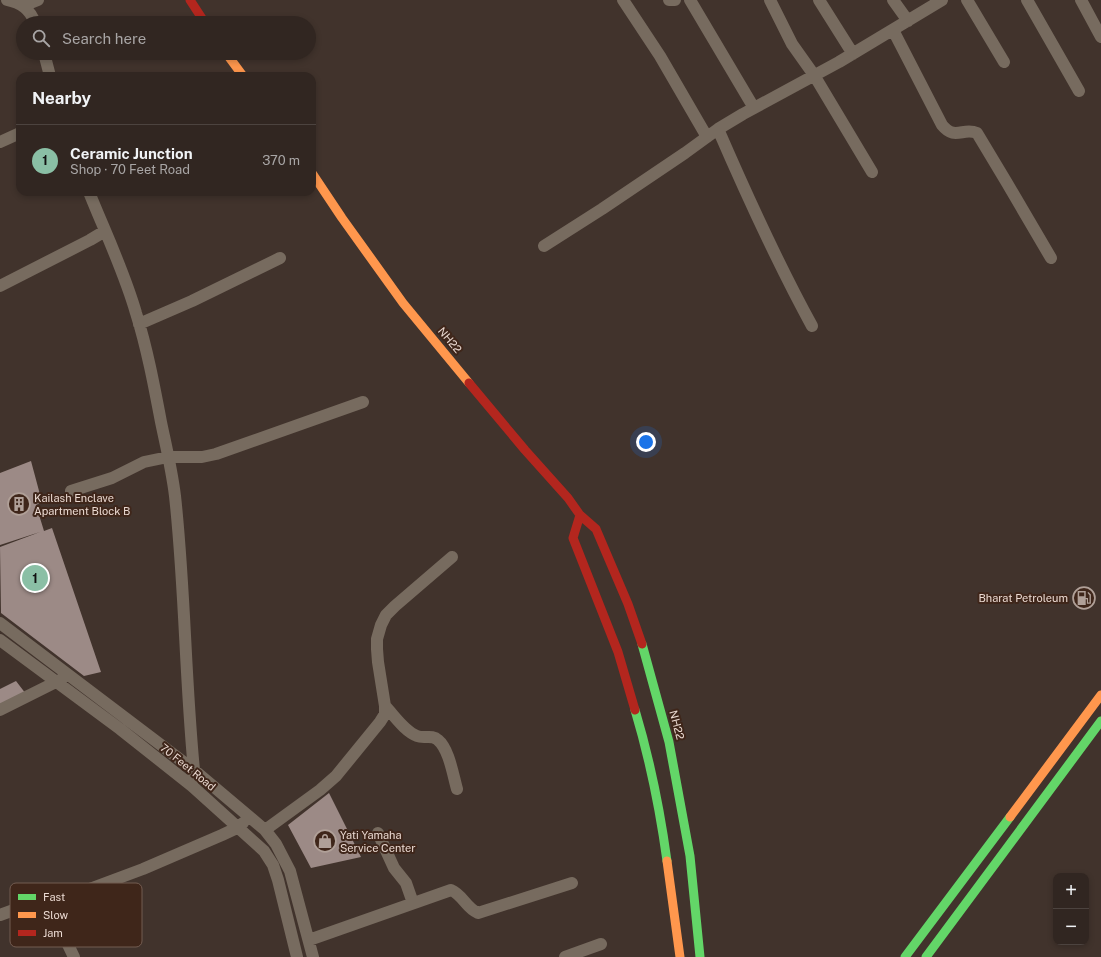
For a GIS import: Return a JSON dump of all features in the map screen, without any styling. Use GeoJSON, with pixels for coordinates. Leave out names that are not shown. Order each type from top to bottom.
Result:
{"type":"FeatureCollection","features":[{"type":"Feature","properties":{"kind":"highway"},"geometry":{"type":"LineString","coordinates":[[190,0],[200,16]]}},
{"type":"Feature","properties":{"kind":"highway"},"geometry":{"type":"LineString","coordinates":[[231,60],[240,72]]}},
{"type":"Feature","properties":{"kind":"highway","name":"NH22"},"geometry":{"type":"LineString","coordinates":[[316,179],[403,303],[525,450],[568,498],[580,515],[596,529],[628,604],[645,654],[667,735],[690,856],[700,957]]}},
{"type":"Feature","properties":{"kind":"highway"},"geometry":{"type":"LineString","coordinates":[[580,515],[573,538],[618,652],[642,733],[660,811],[680,957]]}},
{"type":"Feature","properties":{"kind":"highway"},"geometry":{"type":"LineString","coordinates":[[905,957],[1101,695]]}},
{"type":"Feature","properties":{"kind":"highway"},"geometry":{"type":"LineString","coordinates":[[926,957],[1101,721]]}},
{"type":"Feature","properties":{"kind":"street"},"geometry":{"type":"LineString","coordinates":[[7,0],[23,6],[31,16]]}},
{"type":"Feature","properties":{"kind":"street"},"geometry":{"type":"LineString","coordinates":[[23,6],[38,0]]}},
{"type":"Feature","properties":{"kind":"street"},"geometry":{"type":"LineString","coordinates":[[623,0],[664,63],[707,137]]}},
{"type":"Feature","properties":{"kind":"street"},"geometry":{"type":"LineString","coordinates":[[669,0],[675,0]]}},
{"type":"Feature","properties":{"kind":"street"},"geometry":{"type":"LineString","coordinates":[[690,0],[754,108]]}},
{"type":"Feature","properties":{"kind":"street"},"geometry":{"type":"LineString","coordinates":[[770,0],[792,44],[814,75],[872,172]]}},
{"type":"Feature","properties":{"kind":"street"},"geometry":{"type":"LineString","coordinates":[[819,0],[853,54]]}},
{"type":"Feature","properties":{"kind":"street"},"geometry":{"type":"LineString","coordinates":[[893,0],[908,21]]}},
{"type":"Feature","properties":{"kind":"street"},"geometry":{"type":"LineString","coordinates":[[544,246],[602,209],[718,129],[853,54],[942,0]]}},
{"type":"Feature","properties":{"kind":"street"},"geometry":{"type":"LineString","coordinates":[[967,0],[1004,62]]}},
{"type":"Feature","properties":{"kind":"street"},"geometry":{"type":"LineString","coordinates":[[1027,0],[1078,91]]}},
{"type":"Feature","properties":{"kind":"street"},"geometry":{"type":"LineString","coordinates":[[1080,0],[1101,38]]}},
{"type":"Feature","properties":{"kind":"street"},"geometry":{"type":"LineString","coordinates":[[893,30],[942,126],[952,134],[972,131],[977,133],[1004,176],[1051,258]]}},
{"type":"Feature","properties":{"kind":"street"},"geometry":{"type":"LineString","coordinates":[[46,60],[49,72]]}},
{"type":"Feature","properties":{"kind":"street"},"geometry":{"type":"LineString","coordinates":[[718,129],[747,197],[776,258],[812,326]]}},
{"type":"Feature","properties":{"kind":"street"},"geometry":{"type":"LineString","coordinates":[[0,142],[16,135]]}},
{"type":"Feature","properties":{"kind":"street"},"geometry":{"type":"LineString","coordinates":[[91,196],[121,269],[139,324],[148,356],[175,495],[184,592],[185,639],[194,770],[192,786]]}},
{"type":"Feature","properties":{"kind":"street"},"geometry":{"type":"LineString","coordinates":[[0,286],[85,243],[105,231]]}},
{"type":"Feature","properties":{"kind":"street"},"geometry":{"type":"LineString","coordinates":[[139,324],[198,298],[280,258]]}},
{"type":"Feature","properties":{"kind":"street"},"geometry":{"type":"LineString","coordinates":[[71,491],[112,478],[144,462],[168,457],[196,457],[216,454],[363,402]]}},
{"type":"Feature","properties":{"kind":"street"},"geometry":{"type":"LineString","coordinates":[[265,830],[320,790],[336,776],[380,722],[384,714],[385,706],[377,649],[377,639],[381,625],[386,616],[395,606],[452,557]]}},
{"type":"Feature","properties":{"kind":"street","name":"70 Feet Road"},"geometry":{"type":"LineString","coordinates":[[0,623],[194,770],[265,830],[276,844],[290,871],[313,957]]}},
{"type":"Feature","properties":{"kind":"street","name":"70 Feet Road"},"geometry":{"type":"LineString","coordinates":[[0,640],[120,729],[192,786],[264,850],[273,865],[278,880],[297,957]]}},
{"type":"Feature","properties":{"kind":"street"},"geometry":{"type":"LineString","coordinates":[[0,710],[68,675]]}},
{"type":"Feature","properties":{"kind":"street"},"geometry":{"type":"LineString","coordinates":[[385,706],[411,733],[418,737],[430,736],[437,738],[447,752],[457,789]]}},
{"type":"Feature","properties":{"kind":"street"},"geometry":{"type":"LineString","coordinates":[[105,883],[143,869],[238,827],[249,817]]}},
{"type":"Feature","properties":{"kind":"street"},"geometry":{"type":"LineString","coordinates":[[378,833],[394,868],[406,883],[413,904]]}},
{"type":"Feature","properties":{"kind":"street"},"geometry":{"type":"LineString","coordinates":[[308,940],[451,890],[457,893],[472,910],[478,912],[572,883]]}},
{"type":"Feature","properties":{"kind":"street"},"geometry":{"type":"LineString","coordinates":[[0,915],[10,911]]}},
{"type":"Feature","properties":{"kind":"street"},"geometry":{"type":"LineString","coordinates":[[565,957],[601,944]]}},
{"type":"Feature","properties":{"kind":"street"},"geometry":{"type":"LineString","coordinates":[[69,947],[74,957]]}},
{"type":"Feature","properties":{"kind":"building"},"geometry":{"type":"Polygon","coordinates":[[[31,461],[42,502],[36,505],[44,531],[52,528],[101,672],[84,676],[1,613],[0,547],[40,532],[0,545],[0,473],[31,461]]]}},
{"type":"Feature","properties":{"kind":"building"},"geometry":{"type":"Polygon","coordinates":[[[16,681],[26,694],[0,706],[0,689],[16,681]]]}},
{"type":"Feature","properties":{"kind":"building","name":"Yati Yamaha Service Center"},"geometry":{"type":"Polygon","coordinates":[[[329,793],[361,857],[311,868],[288,825],[329,793]]]}},
{"type":"Feature","properties":{"kind":"traffic: fast"},"geometry":{"type":"LineString","coordinates":[[642,644],[669,742],[690,856],[700,957]]}},
{"type":"Feature","properties":{"kind":"traffic: fast"},"geometry":{"type":"LineString","coordinates":[[635,710],[654,785],[667,861]]}},
{"type":"Feature","properties":{"kind":"traffic: fast"},"geometry":{"type":"LineString","coordinates":[[926,957],[1101,721]]}},
{"type":"Feature","properties":{"kind":"traffic: fast"},"geometry":{"type":"LineString","coordinates":[[905,957],[1010,817]]}},
{"type":"Feature","properties":{"kind":"traffic: slow"},"geometry":{"type":"LineString","coordinates":[[231,60],[240,72]]}},
{"type":"Feature","properties":{"kind":"traffic: slow"},"geometry":{"type":"LineString","coordinates":[[316,179],[403,303],[469,383]]}},
{"type":"Feature","properties":{"kind":"traffic: slow"},"geometry":{"type":"LineString","coordinates":[[1010,817],[1101,695]]}},
{"type":"Feature","properties":{"kind":"traffic: slow"},"geometry":{"type":"LineString","coordinates":[[667,861],[680,957]]}},
{"type":"Feature","properties":{"kind":"traffic: jam"},"geometry":{"type":"LineString","coordinates":[[190,0],[200,16]]}},
{"type":"Feature","properties":{"kind":"traffic: jam"},"geometry":{"type":"LineString","coordinates":[[469,383],[525,450],[568,498],[580,515],[596,529],[628,604],[642,644]]}},
{"type":"Feature","properties":{"kind":"traffic: jam"},"geometry":{"type":"LineString","coordinates":[[580,515],[573,538],[618,652],[635,710]]}},
{"type":"Feature","properties":{"kind":"place","name":"Kailash Enclave Apartment Block B"},"geometry":{"type":"Point","coordinates":[19,504]}},
{"type":"Feature","properties":{"kind":"place","name":"Ceramic Junction"},"geometry":{"type":"Point","coordinates":[35,578]}},
{"type":"Feature","properties":{"kind":"place","name":"Bharat Petroleum"},"geometry":{"type":"Point","coordinates":[1084,598]}},
{"type":"Feature","properties":{"kind":"place","name":"Yati Yamaha Service Center"},"geometry":{"type":"Point","coordinates":[325,841]}}]}
